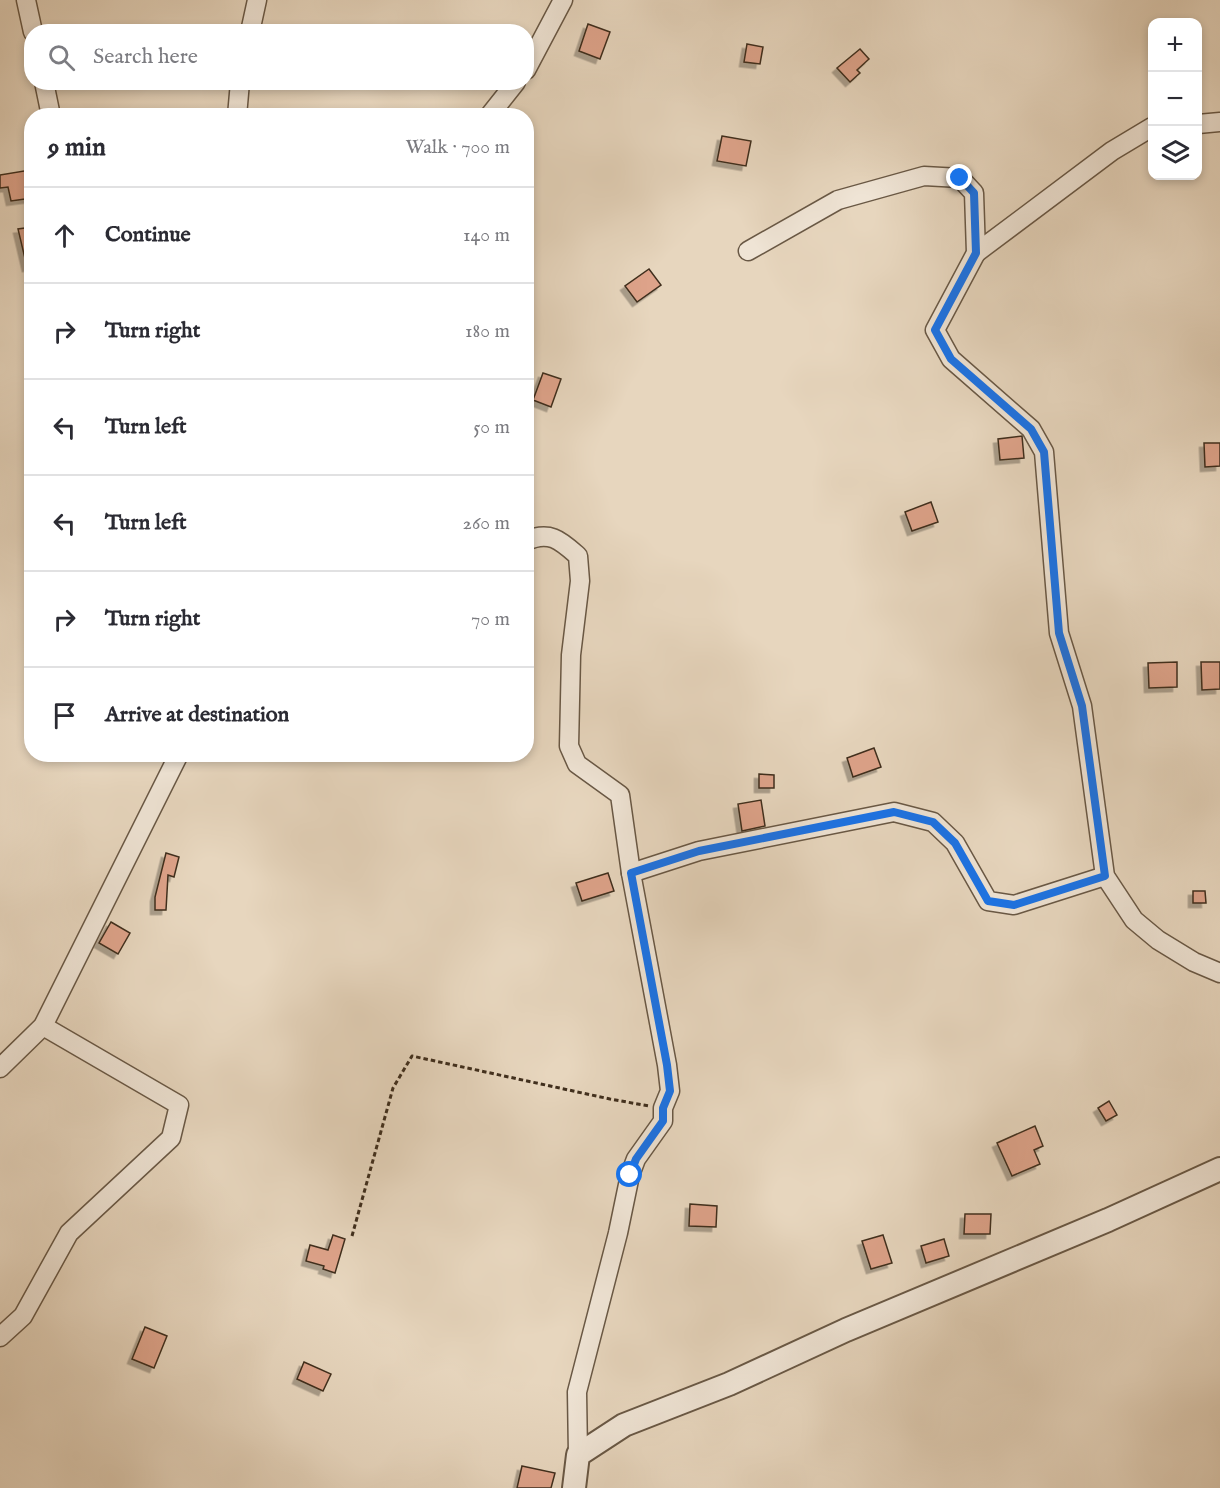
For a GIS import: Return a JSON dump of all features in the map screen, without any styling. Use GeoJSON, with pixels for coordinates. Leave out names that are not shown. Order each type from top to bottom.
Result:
{"type":"FeatureCollection","features":[{"type":"Feature","properties":{"kind":"street"},"geometry":{"type":"LineString","coordinates":[[26,0],[31,24]]}},
{"type":"Feature","properties":{"kind":"street"},"geometry":{"type":"LineString","coordinates":[[252,24],[257,0]]}},
{"type":"Feature","properties":{"kind":"street"},"geometry":{"type":"LineString","coordinates":[[534,55],[563,0]]}},
{"type":"Feature","properties":{"kind":"street"},"geometry":{"type":"LineString","coordinates":[[46,90],[49,108]]}},
{"type":"Feature","properties":{"kind":"street"},"geometry":{"type":"LineString","coordinates":[[238,108],[239,90]]}},
{"type":"Feature","properties":{"kind":"street"},"geometry":{"type":"LineString","coordinates":[[495,108],[510,90]]}},
{"type":"Feature","properties":{"kind":"street"},"geometry":{"type":"LineString","coordinates":[[1202,124],[1220,122]]}},
{"type":"Feature","properties":{"kind":"street"},"geometry":{"type":"LineString","coordinates":[[1148,129],[1112,151],[976,253],[935,330],[951,359],[1031,429],[1044,452],[1059,633],[1082,706],[1105,876],[1134,920],[1158,940],[1194,962],[1220,973]]}},
{"type":"Feature","properties":{"kind":"street"},"geometry":{"type":"LineString","coordinates":[[748,251],[838,200],[924,176],[960,178],[974,193],[976,253]]}},
{"type":"Feature","properties":{"kind":"street"},"geometry":{"type":"LineString","coordinates":[[534,538],[548,536],[563,542],[578,556],[580,581],[572,655],[569,746],[577,764],[620,795],[631,873],[670,1091],[663,1108],[663,1121],[636,1159],[630,1175],[618,1233],[577,1392],[578,1455],[574,1488]]}},
{"type":"Feature","properties":{"kind":"street"},"geometry":{"type":"LineString","coordinates":[[0,1068],[43,1026],[175,762]]}},
{"type":"Feature","properties":{"kind":"street"},"geometry":{"type":"LineString","coordinates":[[631,873],[699,851],[894,812],[933,822],[955,843],[988,901],[1014,905],[1105,876]]}},
{"type":"Feature","properties":{"kind":"street"},"geometry":{"type":"LineString","coordinates":[[0,1337],[23,1316],[69,1233],[171,1138],[179,1105],[43,1026]]}},
{"type":"Feature","properties":{"kind":"street"},"geometry":{"type":"LineString","coordinates":[[578,1455],[624,1425],[729,1384],[846,1330],[1108,1220],[1220,1169]]}},
{"type":"Feature","properties":{"kind":"path"},"geometry":{"type":"LineString","coordinates":[[352,1236],[393,1088],[412,1056],[610,1099],[663,1108]]}},
{"type":"Feature","properties":{"kind":"building"},"geometry":{"type":"Polygon","coordinates":[[[588,24],[610,32],[600,59],[579,51],[588,24]]]}},
{"type":"Feature","properties":{"kind":"building"},"geometry":{"type":"Polygon","coordinates":[[[747,44],[763,47],[760,64],[744,62],[747,44]]]}},
{"type":"Feature","properties":{"kind":"building"},"geometry":{"type":"Polygon","coordinates":[[[860,49],[869,59],[857,70],[860,73],[850,82],[837,68],[860,49]]]}},
{"type":"Feature","properties":{"kind":"building"},"geometry":{"type":"Polygon","coordinates":[[[722,136],[751,141],[746,166],[717,161],[722,136]]]}},
{"type":"Feature","properties":{"kind":"building"},"geometry":{"type":"Polygon","coordinates":[[[24,171],[24,199],[11,201],[8,187],[0,188],[0,175],[24,171]]]}},
{"type":"Feature","properties":{"kind":"building"},"geometry":{"type":"Polygon","coordinates":[[[24,228],[24,254],[18,229],[24,228]]]}},
{"type":"Feature","properties":{"kind":"building"},"geometry":{"type":"Polygon","coordinates":[[[649,269],[661,285],[637,302],[625,286],[649,269]]]}},
{"type":"Feature","properties":{"kind":"building"},"geometry":{"type":"Polygon","coordinates":[[[543,373],[561,379],[551,407],[534,400],[543,373]]]}},
{"type":"Feature","properties":{"kind":"building"},"geometry":{"type":"Polygon","coordinates":[[[1022,436],[1024,458],[1000,460],[998,439],[1022,436]]]}},
{"type":"Feature","properties":{"kind":"building"},"geometry":{"type":"Polygon","coordinates":[[[1204,443],[1220,443],[1220,466],[1205,467],[1204,443]]]}},
{"type":"Feature","properties":{"kind":"building"},"geometry":{"type":"Polygon","coordinates":[[[931,502],[938,522],[912,531],[905,512],[931,502]]]}},
{"type":"Feature","properties":{"kind":"building"},"geometry":{"type":"Polygon","coordinates":[[[1177,662],[1177,687],[1149,688],[1148,663],[1177,662]]]}},
{"type":"Feature","properties":{"kind":"building"},"geometry":{"type":"Polygon","coordinates":[[[1201,662],[1220,662],[1220,689],[1202,690],[1201,662]]]}},
{"type":"Feature","properties":{"kind":"building"},"geometry":{"type":"Polygon","coordinates":[[[874,748],[881,767],[853,777],[847,758],[874,748]]]}},
{"type":"Feature","properties":{"kind":"building"},"geometry":{"type":"Polygon","coordinates":[[[759,774],[774,775],[774,788],[759,788],[759,774]]]}},
{"type":"Feature","properties":{"kind":"building"},"geometry":{"type":"Polygon","coordinates":[[[761,800],[765,826],[742,831],[738,804],[761,800]]]}},
{"type":"Feature","properties":{"kind":"building"},"geometry":{"type":"Polygon","coordinates":[[[166,853],[179,857],[174,877],[168,875],[166,910],[155,910],[155,897],[166,853]]]}},
{"type":"Feature","properties":{"kind":"building"},"geometry":{"type":"Polygon","coordinates":[[[608,873],[614,891],[582,901],[576,883],[608,873]]]}},
{"type":"Feature","properties":{"kind":"building"},"geometry":{"type":"Polygon","coordinates":[[[1193,891],[1205,891],[1206,903],[1193,903],[1193,891]]]}},
{"type":"Feature","properties":{"kind":"building"},"geometry":{"type":"Polygon","coordinates":[[[111,922],[130,933],[118,954],[99,943],[111,922]]]}},
{"type":"Feature","properties":{"kind":"building"},"geometry":{"type":"Polygon","coordinates":[[[1109,1101],[1117,1115],[1106,1121],[1098,1108],[1109,1101]]]}},
{"type":"Feature","properties":{"kind":"building"},"geometry":{"type":"Polygon","coordinates":[[[1035,1126],[1043,1146],[1034,1150],[1040,1164],[1012,1176],[997,1143],[1035,1126]]]}},
{"type":"Feature","properties":{"kind":"building"},"geometry":{"type":"Polygon","coordinates":[[[690,1204],[717,1206],[716,1227],[689,1226],[690,1204]]]}},
{"type":"Feature","properties":{"kind":"building"},"geometry":{"type":"Polygon","coordinates":[[[965,1214],[991,1214],[990,1234],[964,1234],[965,1214]]]}},
{"type":"Feature","properties":{"kind":"building"},"geometry":{"type":"Polygon","coordinates":[[[333,1235],[345,1239],[335,1273],[323,1269],[324,1266],[306,1261],[310,1245],[328,1250],[333,1235]]]}},
{"type":"Feature","properties":{"kind":"building"},"geometry":{"type":"Polygon","coordinates":[[[883,1235],[892,1263],[871,1269],[862,1241],[883,1235]]]}},
{"type":"Feature","properties":{"kind":"building"},"geometry":{"type":"Polygon","coordinates":[[[944,1239],[949,1256],[926,1263],[921,1246],[944,1239]]]}},
{"type":"Feature","properties":{"kind":"building"},"geometry":{"type":"Polygon","coordinates":[[[145,1327],[167,1336],[154,1368],[132,1359],[145,1327]]]}},
{"type":"Feature","properties":{"kind":"building"},"geometry":{"type":"Polygon","coordinates":[[[304,1362],[331,1374],[323,1391],[297,1379],[304,1362]]]}},
{"type":"Feature","properties":{"kind":"building"},"geometry":{"type":"Polygon","coordinates":[[[522,1466],[555,1473],[551,1488],[517,1488],[522,1466]]]}},
{"type":"Feature","properties":{"kind":"route"},"geometry":{"type":"LineString","coordinates":[[630,1175],[636,1159],[663,1121],[663,1108],[670,1091],[631,873],[699,851],[894,812],[933,822],[955,843],[988,901],[1014,905],[1105,876],[1082,706],[1059,633],[1044,452],[1031,429],[951,359],[935,330],[976,253],[974,193],[960,178]]}}]}
